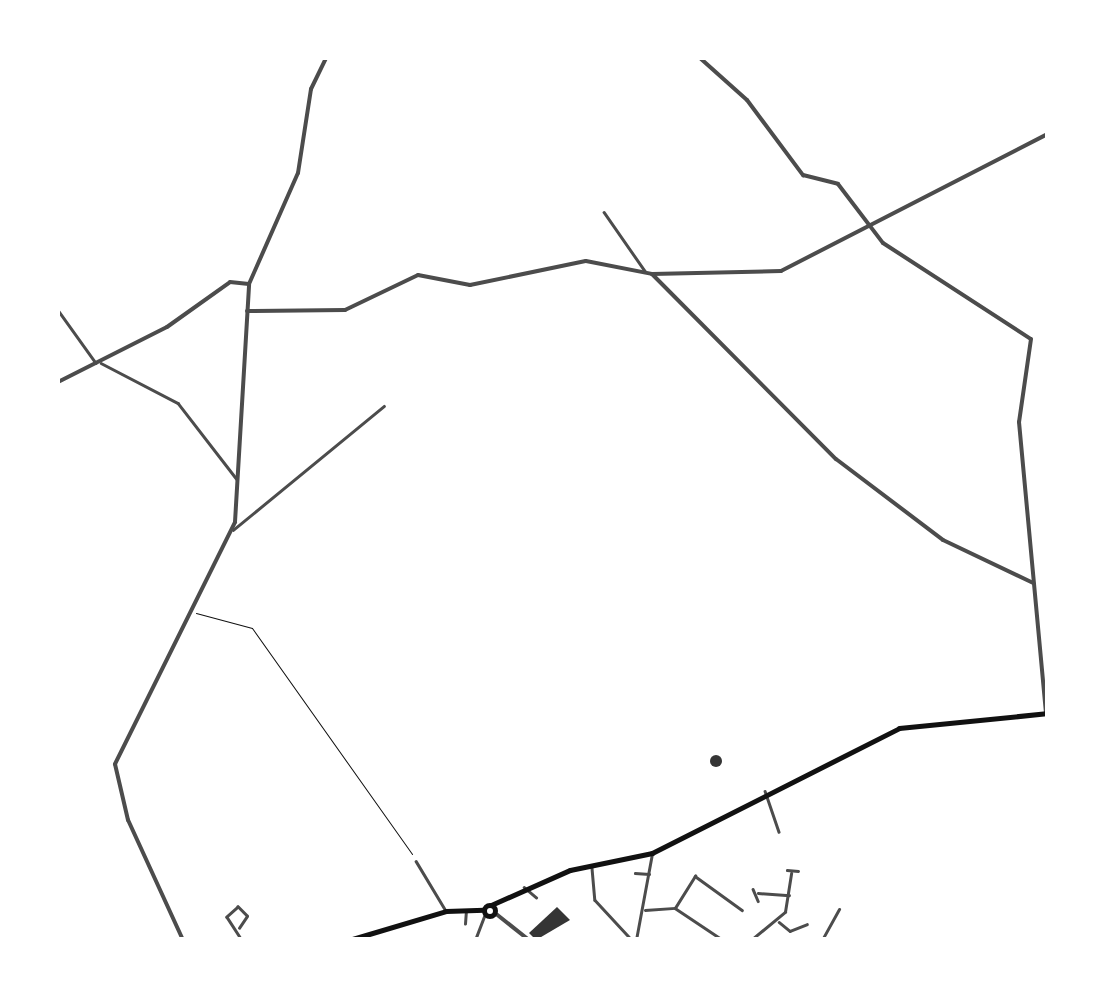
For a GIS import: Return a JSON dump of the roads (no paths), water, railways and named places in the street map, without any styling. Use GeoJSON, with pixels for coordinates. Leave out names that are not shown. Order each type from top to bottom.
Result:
{"type":"FeatureCollection","features":[{"type":"Feature","properties":{"kind":"main road"},"geometry":{"type":"LineString","coordinates":[[349,940],[446,911],[493,909],[524,887],[592,864],[652,852],[765,792],[918,721],[1047,713]]}},
{"type":"Feature","properties":{"kind":"main road"},"geometry":{"type":"LineString","coordinates":[[482,911],[482,922]]}},
{"type":"Feature","properties":{"kind":"street"},"geometry":{"type":"LineString","coordinates":[[183,940],[114,774],[231,531],[238,480],[249,284],[298,173],[311,88],[326,58]]}},
{"type":"Feature","properties":{"kind":"street"},"geometry":{"type":"LineString","coordinates":[[700,58],[738,88],[803,175],[838,184],[889,248],[1032,339],[1019,415],[1047,713]]}},
{"type":"Feature","properties":{"kind":"street"},"geometry":{"type":"LineString","coordinates":[[247,310],[345,310],[418,274],[470,285],[586,261],[649,273],[781,272],[867,223],[1048,134]]}},
{"type":"Feature","properties":{"kind":"street"},"geometry":{"type":"LineString","coordinates":[[604,212],[649,273],[836,459],[943,540],[1034,584]]}},
{"type":"Feature","properties":{"kind":"street"},"geometry":{"type":"LineString","coordinates":[[58,382],[98,363],[230,282],[249,284]]}},
{"type":"Feature","properties":{"kind":"street"},"geometry":{"type":"LineString","coordinates":[[58,310],[98,363],[178,402],[238,480]]}},
{"type":"Feature","properties":{"kind":"street"},"geometry":{"type":"LineString","coordinates":[[231,531],[384,406]]}},
{"type":"Feature","properties":{"kind":"street"},"geometry":{"type":"LineString","coordinates":[[765,792],[779,832]]}},
{"type":"Feature","properties":{"kind":"street"},"geometry":{"type":"LineString","coordinates":[[592,864],[595,900],[634,940],[647,896],[652,852]]}},
{"type":"Feature","properties":{"kind":"street"},"geometry":{"type":"LineString","coordinates":[[416,861],[446,911]]}},
{"type":"Feature","properties":{"kind":"street"},"geometry":{"type":"LineString","coordinates":[[751,940],[778,920],[789,894],[789,871],[798,870]]}},
{"type":"Feature","properties":{"kind":"street"},"geometry":{"type":"LineString","coordinates":[[635,874],[651,874]]}},
{"type":"Feature","properties":{"kind":"street"},"geometry":{"type":"LineString","coordinates":[[674,908],[695,876],[742,910]]}},
{"type":"Feature","properties":{"kind":"street"},"geometry":{"type":"LineString","coordinates":[[524,887],[536,897]]}},
{"type":"Feature","properties":{"kind":"street"},"geometry":{"type":"LineString","coordinates":[[753,889],[758,894],[789,894]]}},
{"type":"Feature","properties":{"kind":"street"},"geometry":{"type":"LineString","coordinates":[[758,894],[758,901]]}},
{"type":"Feature","properties":{"kind":"street"},"geometry":{"type":"LineString","coordinates":[[239,928],[246,916],[238,907],[228,917],[239,928],[242,940]]}},
{"type":"Feature","properties":{"kind":"street"},"geometry":{"type":"LineString","coordinates":[[644,910],[674,908],[723,940]]}},
{"type":"Feature","properties":{"kind":"street"},"geometry":{"type":"LineString","coordinates":[[822,940],[839,908]]}},
{"type":"Feature","properties":{"kind":"street"},"geometry":{"type":"LineString","coordinates":[[493,909],[529,940]]}},
{"type":"Feature","properties":{"kind":"street"},"geometry":{"type":"LineString","coordinates":[[466,910],[466,924]]}},
{"type":"Feature","properties":{"kind":"street"},"geometry":{"type":"LineString","coordinates":[[778,920],[796,929],[800,936]]}},
{"type":"Feature","properties":{"kind":"street"},"geometry":{"type":"LineString","coordinates":[[475,940],[482,922]]}},
{"type":"Feature","properties":{"kind":"street"},"geometry":{"type":"LineString","coordinates":[[796,929],[806,924]]}},
{"type":"Feature","properties":{"kind":"street"},"geometry":{"type":"LineString","coordinates":[[760,932],[764,940]]}}]}
